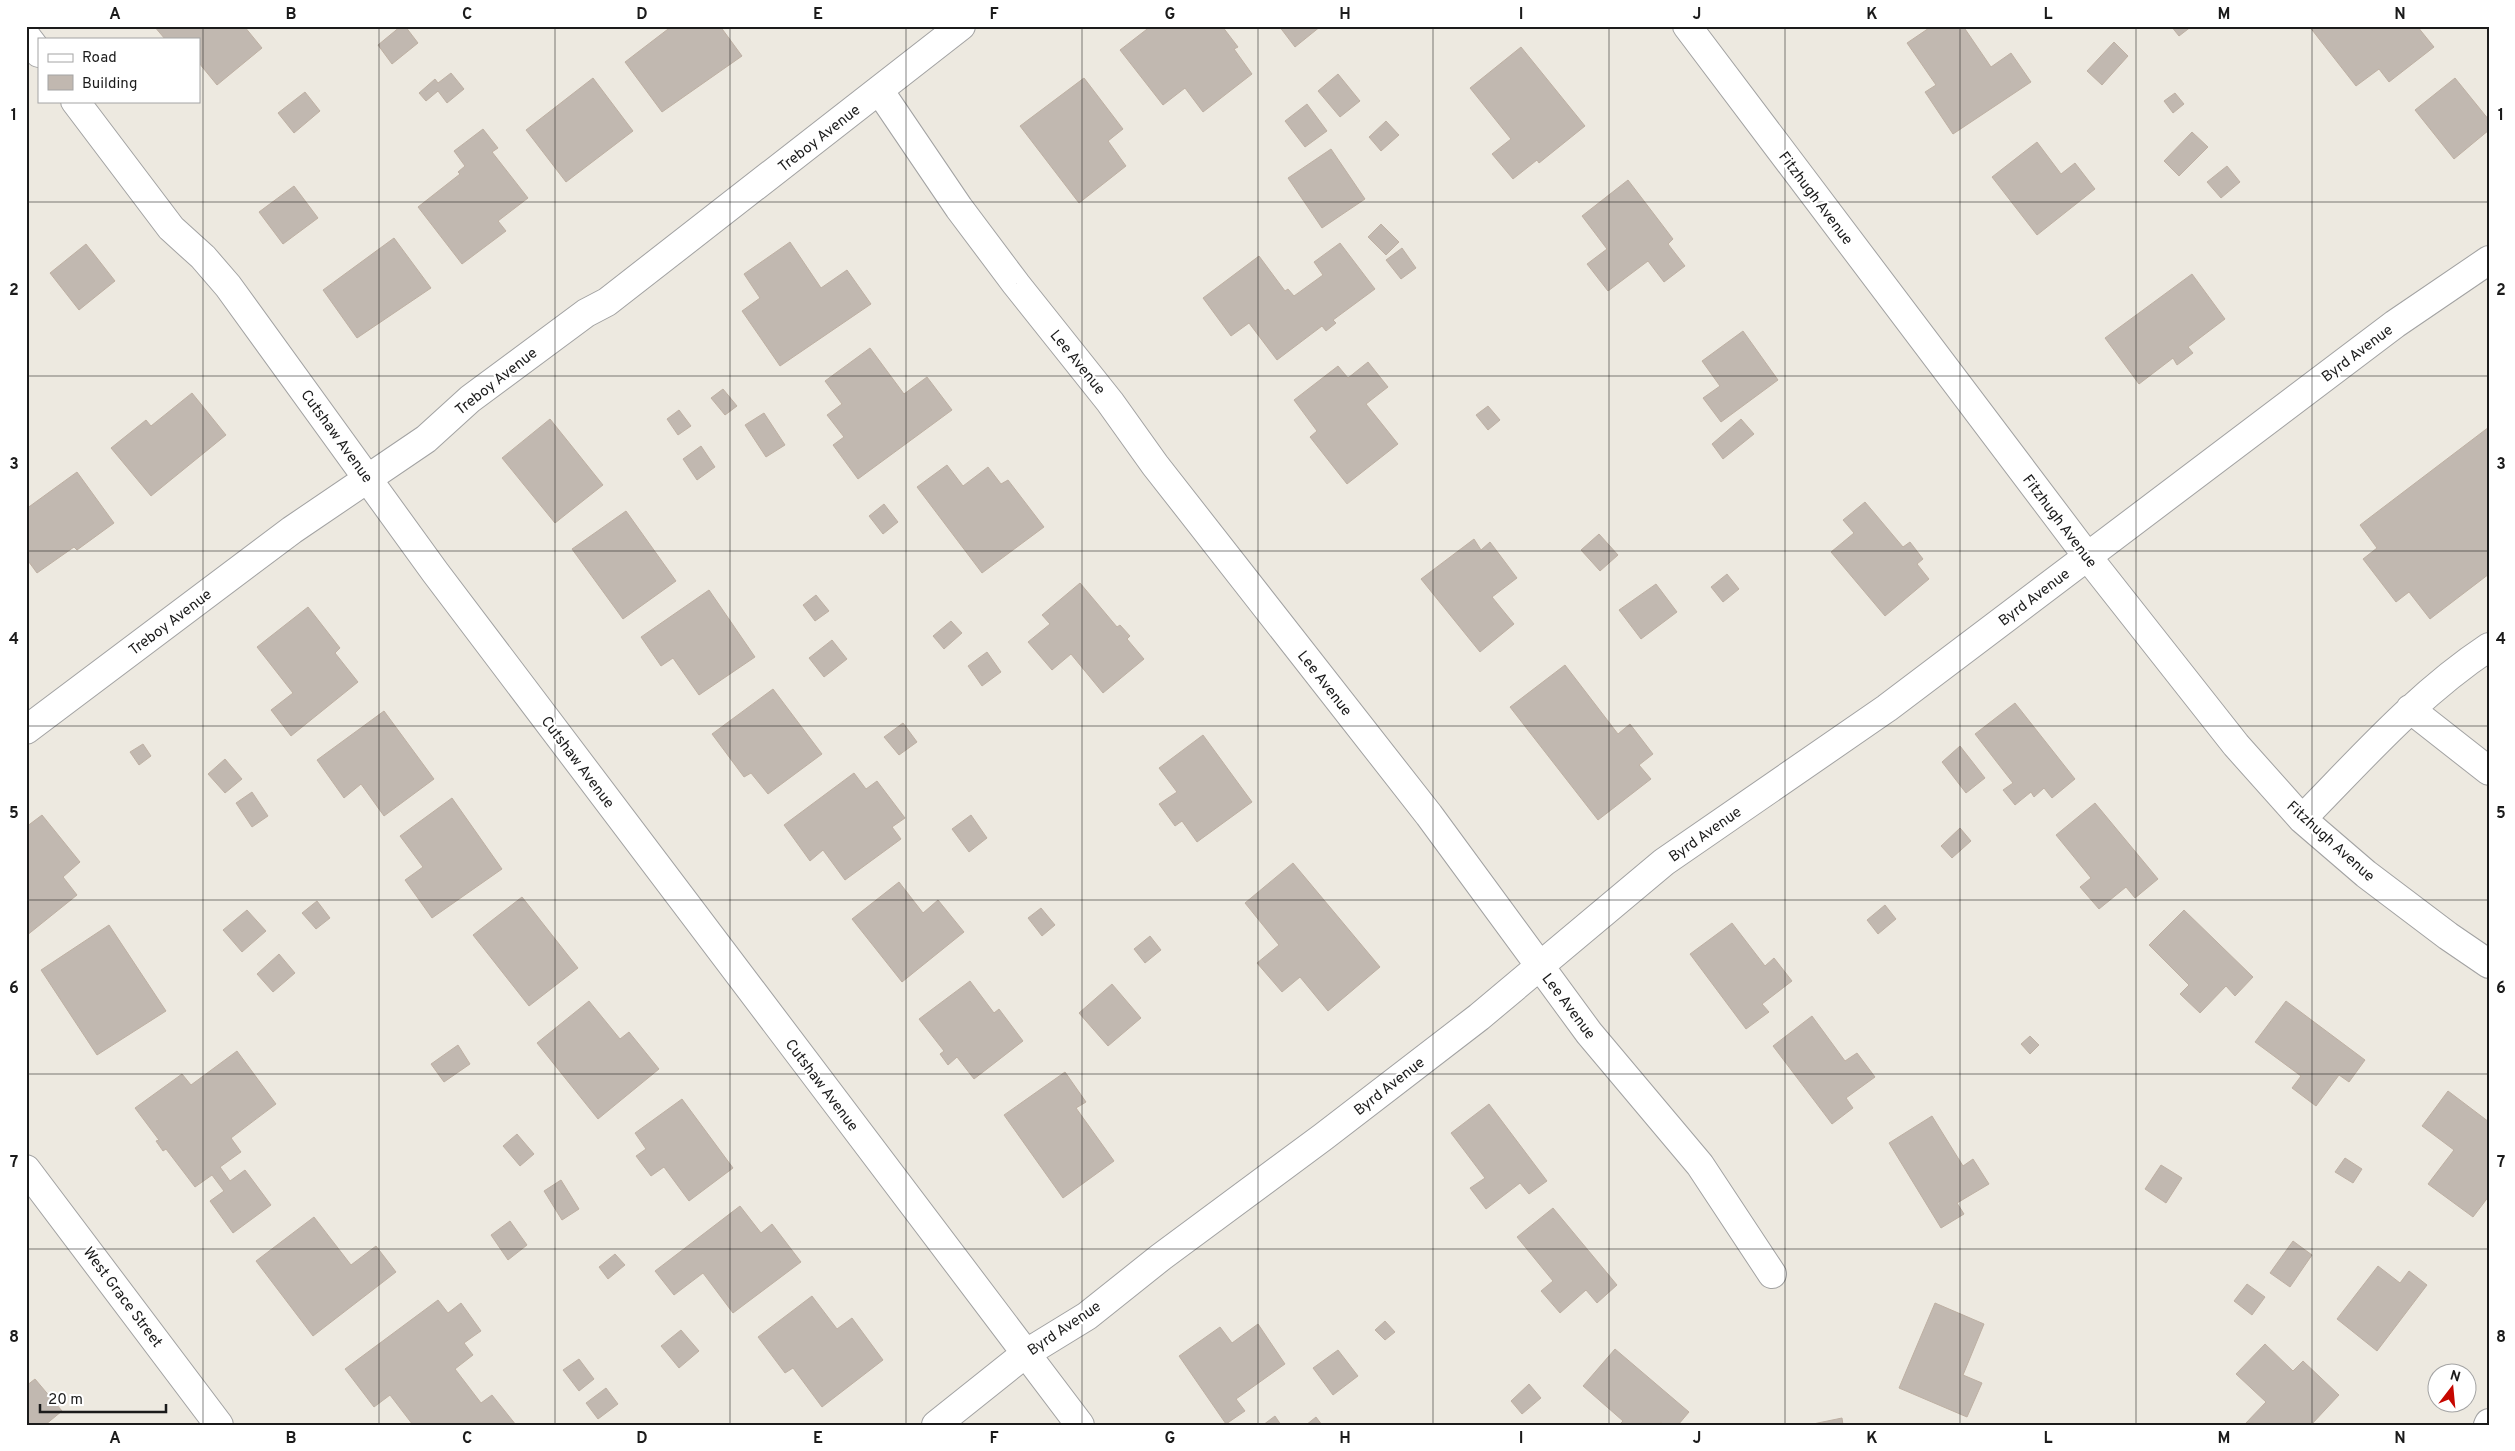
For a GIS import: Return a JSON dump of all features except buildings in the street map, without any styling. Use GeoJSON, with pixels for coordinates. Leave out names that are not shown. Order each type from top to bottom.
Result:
{"type":"FeatureCollection","features":[{"type":"Feature","properties":{"kind":"street","name":"Treboy Avenue"},"geometry":{"type":"LineString","coordinates":[[26,730],[292,530],[426,439],[470,399],[578,318],[607,302],[960,26]]}},
{"type":"Feature","properties":{"kind":"street","name":"Fitzhugh Avenue"},"geometry":{"type":"LineString","coordinates":[[1687,26],[2086,556],[2236,745],[2302,819],[2366,874],[2448,936],[2489,964]]}},
{"type":"Feature","properties":{"kind":"street"},"geometry":{"type":"LineString","coordinates":[[26,36],[38,52]]}},
{"type":"Feature","properties":{"kind":"street","name":"Lee Avenue"},"geometry":{"type":"LineString","coordinates":[[879,90],[976,231],[1423,808],[1589,1033],[1700,1165],[1772,1274]]}},
{"type":"Feature","properties":{"kind":"street","name":"Cutshaw Avenue"},"geometry":{"type":"LineString","coordinates":[[76,102],[171,228],[203,257],[228,286],[435,572],[1080,1425]]}},
{"type":"Feature","properties":{"kind":"street","name":"Byrd Avenue"},"geometry":{"type":"LineString","coordinates":[[936,1425],[1025,1354],[1087,1316],[1160,1257],[1323,1137],[1479,1017],[1664,862],[1887,708],[2395,324],[2489,260]]}},
{"type":"Feature","properties":{"kind":"street"},"geometry":{"type":"LineString","coordinates":[[2302,819],[2410,709],[2453,671],[2489,647]]}},
{"type":"Feature","properties":{"kind":"street"},"geometry":{"type":"LineString","coordinates":[[2410,709],[2489,771]]}},
{"type":"Feature","properties":{"kind":"street","name":"West Grace Street"},"geometry":{"type":"LineString","coordinates":[[26,1169],[219,1425]]}}]}
